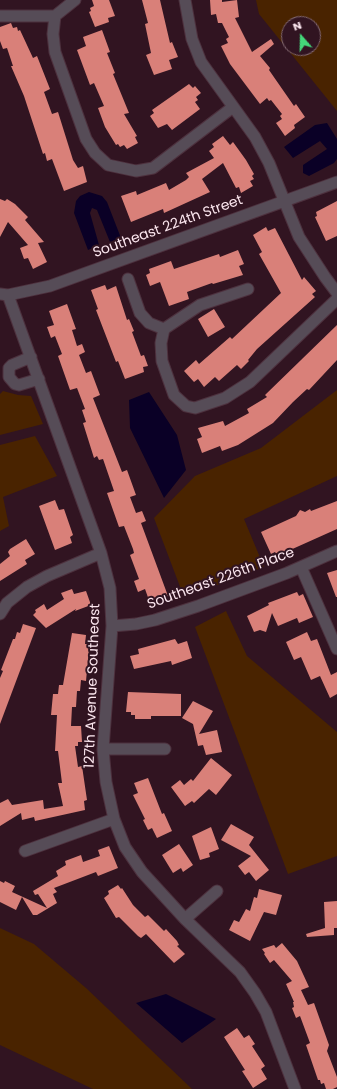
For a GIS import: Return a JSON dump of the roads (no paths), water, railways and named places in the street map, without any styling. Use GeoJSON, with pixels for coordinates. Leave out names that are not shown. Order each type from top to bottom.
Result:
{"type":"FeatureCollection","features":[{"type":"Feature","properties":{"kind":"street"},"geometry":{"type":"LineString","coordinates":[[0,16],[55,16],[75,0]]}},
{"type":"Feature","properties":{"kind":"street"},"geometry":{"type":"LineString","coordinates":[[185,0],[192,39],[201,62],[255,137],[269,163],[299,237],[325,278],[337,293]]}},
{"type":"Feature","properties":{"kind":"street"},"geometry":{"type":"LineString","coordinates":[[55,16],[53,34],[57,59],[86,139],[95,153],[108,165],[136,171],[152,168],[233,107]]}},
{"type":"Feature","properties":{"kind":"street","name":"Southeast 224th Street"},"geometry":{"type":"LineString","coordinates":[[4,294],[50,286],[337,182]]}},
{"type":"Feature","properties":{"kind":"street"},"geometry":{"type":"LineString","coordinates":[[128,279],[140,313],[149,323],[164,328]]}},
{"type":"Feature","properties":{"kind":"street"},"geometry":{"type":"LineString","coordinates":[[248,290],[200,305],[164,328],[161,343],[162,361],[174,395],[186,406],[202,406],[225,398],[250,382],[337,299]]}},
{"type":"Feature","properties":{"kind":"street","name":"127th Avenue Southeast"},"geometry":{"type":"LineString","coordinates":[[4,294],[39,379],[101,553],[110,588],[112,626],[103,749],[106,782],[114,819],[126,847],[142,872],[185,919],[240,972],[255,993],[266,1012],[295,1089]]}},
{"type":"Feature","properties":{"kind":"street"},"geometry":{"type":"LineString","coordinates":[[31,357],[12,365],[4,375],[19,385],[39,379]]}},
{"type":"Feature","properties":{"kind":"street","name":"Southeast 226th Place"},"geometry":{"type":"LineString","coordinates":[[112,626],[136,624],[155,620],[301,567],[337,551]]}},
{"type":"Feature","properties":{"kind":"street"},"geometry":{"type":"LineString","coordinates":[[0,614],[8,603],[27,587],[47,576],[101,553]]}},
{"type":"Feature","properties":{"kind":"street"},"geometry":{"type":"LineString","coordinates":[[301,567],[337,649]]}},
{"type":"Feature","properties":{"kind":"street"},"geometry":{"type":"LineString","coordinates":[[103,749],[165,749]]}},
{"type":"Feature","properties":{"kind":"street"},"geometry":{"type":"LineString","coordinates":[[25,851],[114,819]]}},
{"type":"Feature","properties":{"kind":"street"},"geometry":{"type":"LineString","coordinates":[[185,919],[218,891]]}}]}
